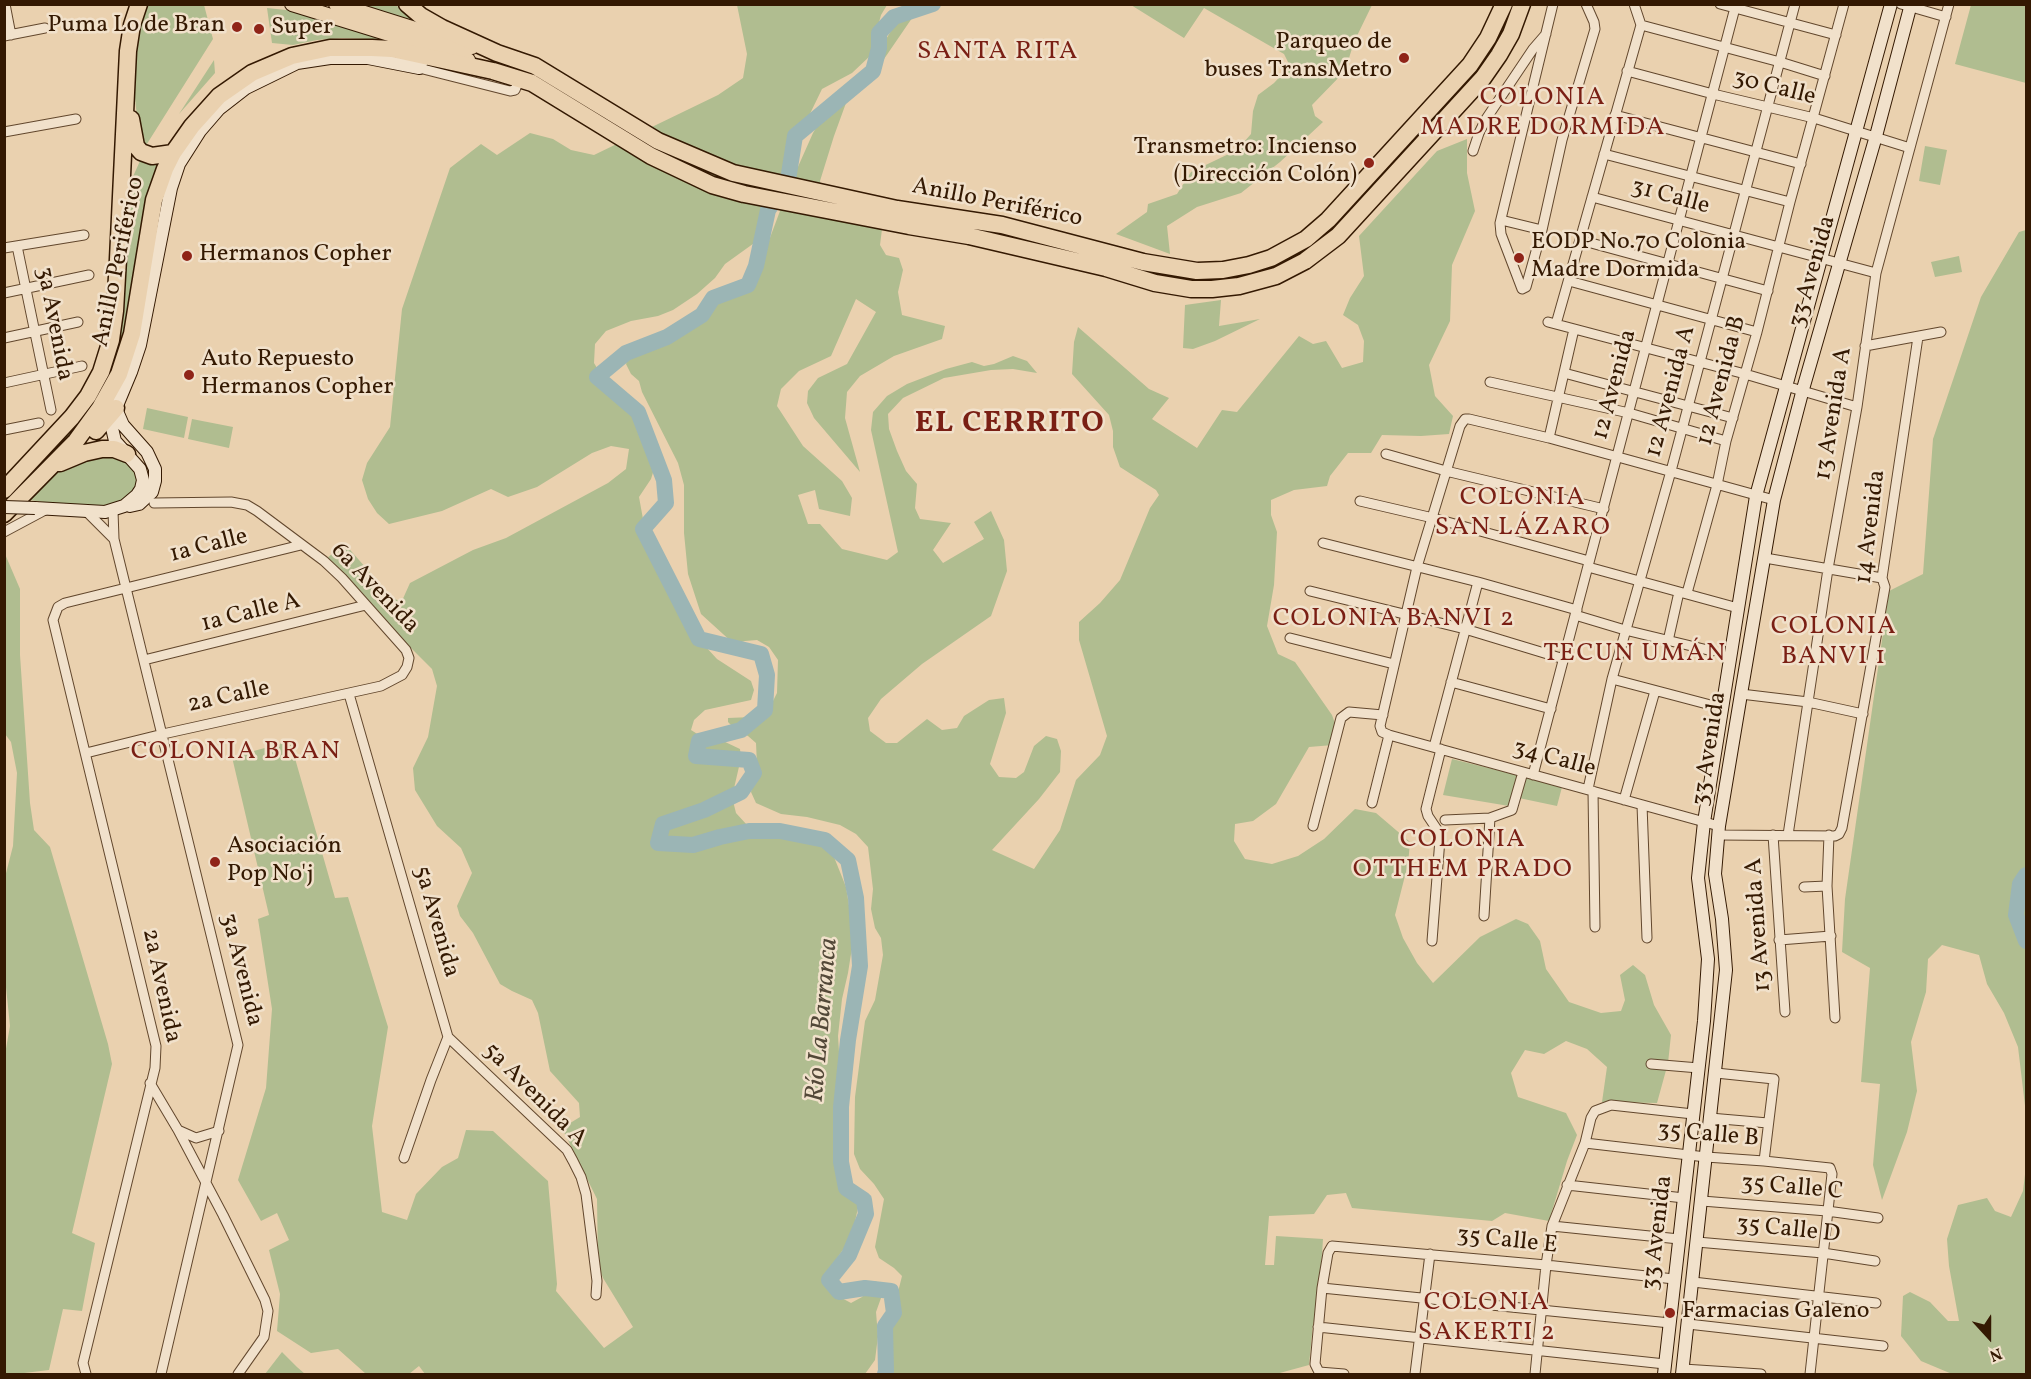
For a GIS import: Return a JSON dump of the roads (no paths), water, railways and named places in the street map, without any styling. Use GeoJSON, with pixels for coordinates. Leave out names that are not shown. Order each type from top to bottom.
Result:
{"type":"FeatureCollection","features":[{"type":"Feature","properties":{"kind":"highway","name":"Anillo Periférico"},"geometry":{"type":"LineString","coordinates":[[4,490],[72,417],[88,396],[101,372],[111,340],[115,311],[126,83],[132,25],[139,4]]}},
{"type":"Feature","properties":{"kind":"highway","name":"Anillo Periférico"},"geometry":{"type":"LineString","coordinates":[[407,4],[442,28],[497,53],[536,66],[658,141],[734,174],[897,209],[1002,225],[1170,268],[1197,271],[1223,270],[1271,258],[1306,239],[1328,220],[1470,65],[1488,38],[1504,4]]}},
{"type":"Feature","properties":{"kind":"highway","name":"Anillo Periférico"},"geometry":{"type":"LineString","coordinates":[[4,514],[76,441],[110,391],[126,356],[137,307],[154,200],[173,153],[192,126],[219,96],[252,73],[304,52],[330,48],[392,50],[422,62],[493,71],[526,81],[651,156],[712,185],[766,198],[969,236],[1106,268],[1173,287],[1212,289],[1266,280],[1305,261],[1338,236],[1483,78],[1507,41],[1522,4]]}},
{"type":"Feature","properties":{"kind":"highway"},"geometry":{"type":"LineString","coordinates":[[126,83],[136,146],[141,152],[152,156],[173,153]]}},
{"type":"Feature","properties":{"kind":"highway"},"geometry":{"type":"LineString","coordinates":[[121,190],[141,152]]}},
{"type":"Feature","properties":{"kind":"highway"},"geometry":{"type":"LineString","coordinates":[[51,467],[85,443],[116,408]]}},
{"type":"Feature","properties":{"kind":"highway"},"geometry":{"type":"LineString","coordinates":[[51,467],[96,450],[114,449],[127,454]]}},
{"type":"Feature","properties":{"kind":"main road"},"geometry":{"type":"LineString","coordinates":[[292,4],[451,53],[493,71]]}},
{"type":"Feature","properties":{"kind":"main road"},"geometry":{"type":"LineString","coordinates":[[336,4],[458,44],[497,53]]}},
{"type":"Feature","properties":{"kind":"street"},"geometry":{"type":"LineString","coordinates":[[5,4],[8,36],[45,28]]}},
{"type":"Feature","properties":{"kind":"street"},"geometry":{"type":"LineString","coordinates":[[1553,4],[1548,32],[1500,220],[1501,234],[1520,287],[1524,289],[1542,230],[1562,140],[1595,29],[1586,4]]}},
{"type":"Feature","properties":{"kind":"street"},"geometry":{"type":"LineString","coordinates":[[1634,4],[1641,25],[1569,281],[1552,323],[1803,389],[1857,407]]}},
{"type":"Feature","properties":{"kind":"street"},"geometry":{"type":"LineString","coordinates":[[1720,4],[1736,6],[1836,35]]}},
{"type":"Feature","properties":{"kind":"street","name":"12 Avenida A"},"geometry":{"type":"LineString","coordinates":[[1596,927],[1591,790],[1612,679],[1683,428],[1795,4]]}},
{"type":"Feature","properties":{"kind":"street","name":"12 Avenida B"},"geometry":{"type":"LineString","coordinates":[[1668,641],[1717,484],[1726,441],[1845,4]]}},
{"type":"Feature","properties":{"kind":"street","name":"33 Avenida"},"geometry":{"type":"LineString","coordinates":[[1664,1369],[1704,1021],[1708,959],[1698,878],[1704,822],[1756,496],[1891,4]]}},
{"type":"Feature","properties":{"kind":"street","name":"13 Avenida A"},"geometry":{"type":"LineString","coordinates":[[1788,835],[1829,568],[1857,407],[1876,273],[1949,4]]}},
{"type":"Feature","properties":{"kind":"street"},"geometry":{"type":"LineString","coordinates":[[1907,5],[1946,17]]}},
{"type":"Feature","properties":{"kind":"street","name":"33 Avenida"},"geometry":{"type":"LineString","coordinates":[[1683,1372],[1726,970],[1722,919],[1715,874],[1719,831],[1741,694],[1774,500],[1838,263],[1876,136],[1907,5]]}},
{"type":"Feature","properties":{"kind":"street","name":"12 Avenida"},"geometry":{"type":"LineString","coordinates":[[1533,775],[1736,6]]}},
{"type":"Feature","properties":{"kind":"street"},"geometry":{"type":"LineString","coordinates":[[1641,25],[1825,76]]}},
{"type":"Feature","properties":{"kind":"street"},"geometry":{"type":"LineString","coordinates":[[1473,151],[1486,119],[1533,49],[1548,32]]}},
{"type":"Feature","properties":{"kind":"street","name":"Anillo Periférico"},"geometry":{"type":"LineString","coordinates":[[116,408],[132,372],[140,345],[176,171],[186,150],[219,109],[246,88],[297,63],[330,58],[422,62],[510,91],[515,90],[526,81]]}},
{"type":"Feature","properties":{"kind":"street","name":"30 Calle"},"geometry":{"type":"LineString","coordinates":[[1628,71],[1814,118],[1910,147]]}},
{"type":"Feature","properties":{"kind":"street"},"geometry":{"type":"LineString","coordinates":[[1615,115],[1801,164]]}},
{"type":"Feature","properties":{"kind":"street"},"geometry":{"type":"LineString","coordinates":[[4,132],[76,119]]}},
{"type":"Feature","properties":{"kind":"street"},"geometry":{"type":"LineString","coordinates":[[1604,154],[1790,202]]}},
{"type":"Feature","properties":{"kind":"street","name":"31 Calle"},"geometry":{"type":"LineString","coordinates":[[1592,197],[1876,273]]}},
{"type":"Feature","properties":{"kind":"street"},"geometry":{"type":"LineString","coordinates":[[1500,220],[1542,230]]}},
{"type":"Feature","properties":{"kind":"street"},"geometry":{"type":"LineString","coordinates":[[4,248],[84,234]]}},
{"type":"Feature","properties":{"kind":"street"},"geometry":{"type":"LineString","coordinates":[[1580,240],[1768,291]]}},
{"type":"Feature","properties":{"kind":"street","name":"3a Avenida"},"geometry":{"type":"LineString","coordinates":[[17,246],[51,410]]}},
{"type":"Feature","properties":{"kind":"street"},"geometry":{"type":"LineString","coordinates":[[4,293],[89,275]]}},
{"type":"Feature","properties":{"kind":"street"},"geometry":{"type":"LineString","coordinates":[[1569,281],[1757,332]]}},
{"type":"Feature","properties":{"kind":"street"},"geometry":{"type":"LineString","coordinates":[[4,338],[78,322]]}},
{"type":"Feature","properties":{"kind":"street"},"geometry":{"type":"LineString","coordinates":[[1549,438],[1574,329]]}},
{"type":"Feature","properties":{"kind":"street"},"geometry":{"type":"LineString","coordinates":[[1865,346],[1941,332]]}},
{"type":"Feature","properties":{"kind":"street","name":"14 Avenida"},"geometry":{"type":"LineString","coordinates":[[1842,828],[1885,586],[1882,578],[1918,337]]}},
{"type":"Feature","properties":{"kind":"street"},"geometry":{"type":"LineString","coordinates":[[4,382],[82,366]]}},
{"type":"Feature","properties":{"kind":"street"},"geometry":{"type":"LineString","coordinates":[[1564,373],[1733,418]]}},
{"type":"Feature","properties":{"kind":"street"},"geometry":{"type":"LineString","coordinates":[[1490,382],[1629,413],[1726,441]]}},
{"type":"Feature","properties":{"kind":"street"},"geometry":{"type":"LineString","coordinates":[[116,408],[113,435],[118,445],[138,465],[143,480],[139,492],[118,508]]}},
{"type":"Feature","properties":{"kind":"street"},"geometry":{"type":"LineString","coordinates":[[4,507],[88,513],[134,506],[144,500],[154,486],[155,475],[147,452],[122,422],[116,408]]}},
{"type":"Feature","properties":{"kind":"street"},"geometry":{"type":"LineString","coordinates":[[1313,826],[1341,718],[1349,712],[1383,715],[1405,615],[1462,422],[1469,419],[1549,438],[1774,500]]}},
{"type":"Feature","properties":{"kind":"street"},"geometry":{"type":"LineString","coordinates":[[4,430],[39,423]]}},
{"type":"Feature","properties":{"kind":"street"},"geometry":{"type":"LineString","coordinates":[[1386,454],[1446,471],[1604,509]]}},
{"type":"Feature","properties":{"kind":"street"},"geometry":{"type":"LineString","coordinates":[[1360,501],[1433,518],[1640,581],[1738,608]]}},
{"type":"Feature","properties":{"kind":"street"},"geometry":{"type":"LineString","coordinates":[[154,503],[231,502],[247,505],[301,545]]}},
{"type":"Feature","properties":{"kind":"street","name":"3a Avenida"},"geometry":{"type":"LineString","coordinates":[[118,508],[114,539],[238,1045],[162,1374]]}},
{"type":"Feature","properties":{"kind":"street"},"geometry":{"type":"LineString","coordinates":[[4,532],[41,509]]}},
{"type":"Feature","properties":{"kind":"street"},"geometry":{"type":"LineString","coordinates":[[88,513],[114,539]]}},
{"type":"Feature","properties":{"kind":"street"},"geometry":{"type":"LineString","coordinates":[[1323,543],[1478,582],[1625,630],[1712,651]]}},
{"type":"Feature","properties":{"kind":"street","name":"1a Calle"},"geometry":{"type":"LineString","coordinates":[[58,607],[65,603],[126,587],[301,545]]}},
{"type":"Feature","properties":{"kind":"street","name":"6a Avenida"},"geometry":{"type":"LineString","coordinates":[[301,545],[324,561],[406,650],[409,658],[402,675],[381,686]]}},
{"type":"Feature","properties":{"kind":"street"},"geometry":{"type":"LineString","coordinates":[[1765,558],[1882,578]]}},
{"type":"Feature","properties":{"kind":"street"},"geometry":{"type":"LineString","coordinates":[[1432,941],[1440,839],[1426,809],[1451,682],[1478,582]]}},
{"type":"Feature","properties":{"kind":"street"},"geometry":{"type":"LineString","coordinates":[[1310,591],[1465,629],[1564,659]]}},
{"type":"Feature","properties":{"kind":"street","name":"1a Calle A"},"geometry":{"type":"LineString","coordinates":[[144,660],[366,605]]}},
{"type":"Feature","properties":{"kind":"street","name":"2a Avenida"},"geometry":{"type":"LineString","coordinates":[[58,607],[53,620],[156,1046],[154,1068],[83,1363],[86,1374]]}},
{"type":"Feature","properties":{"kind":"street"},"geometry":{"type":"LineString","coordinates":[[1290,638],[1394,664]]}},
{"type":"Feature","properties":{"kind":"street"},"geometry":{"type":"LineString","coordinates":[[1612,679],[1722,708]]}},
{"type":"Feature","properties":{"kind":"street"},"geometry":{"type":"LineString","coordinates":[[1451,682],[1551,709]]}},
{"type":"Feature","properties":{"kind":"street","name":"2a Calle"},"geometry":{"type":"LineString","coordinates":[[86,753],[381,686]]}},
{"type":"Feature","properties":{"kind":"street"},"geometry":{"type":"LineString","coordinates":[[1624,800],[1655,691]]}},
{"type":"Feature","properties":{"kind":"street","name":"5a Avenida"},"geometry":{"type":"LineString","coordinates":[[349,694],[448,1037]]}},
{"type":"Feature","properties":{"kind":"street"},"geometry":{"type":"LineString","coordinates":[[1741,694],[1808,702],[1863,714]]}},
{"type":"Feature","properties":{"kind":"street","name":"34 Calle"},"geometry":{"type":"LineString","coordinates":[[1383,715],[1380,729],[1389,735],[1704,822],[1719,831],[1835,836],[1842,828]]}},
{"type":"Feature","properties":{"kind":"street"},"geometry":{"type":"LineString","coordinates":[[1372,803],[1389,735]]}},
{"type":"Feature","properties":{"kind":"street"},"geometry":{"type":"LineString","coordinates":[[1445,820],[1490,818],[1507,812],[1514,807],[1523,772]]}},
{"type":"Feature","properties":{"kind":"street"},"geometry":{"type":"LineString","coordinates":[[1642,805],[1647,938]]}},
{"type":"Feature","properties":{"kind":"street"},"geometry":{"type":"LineString","coordinates":[[1484,916],[1490,818]]}},
{"type":"Feature","properties":{"kind":"street","name":"13 Avenida A"},"geometry":{"type":"LineString","coordinates":[[1773,835],[1785,1012]]}},
{"type":"Feature","properties":{"kind":"street"},"geometry":{"type":"LineString","coordinates":[[1829,835],[1827,886],[1835,1018]]}},
{"type":"Feature","properties":{"kind":"street"},"geometry":{"type":"LineString","coordinates":[[1804,887],[1827,886]]}},
{"type":"Feature","properties":{"kind":"street"},"geometry":{"type":"LineString","coordinates":[[1779,940],[1831,936]]}},
{"type":"Feature","properties":{"kind":"street"},"geometry":{"type":"LineString","coordinates":[[404,1158],[448,1037]]}},
{"type":"Feature","properties":{"kind":"street","name":"5a Avenida A"},"geometry":{"type":"LineString","coordinates":[[448,1037],[570,1155],[581,1177],[586,1194],[597,1281],[596,1295]]}},
{"type":"Feature","properties":{"kind":"street"},"geometry":{"type":"LineString","coordinates":[[1651,1064],[1699,1068]]}},
{"type":"Feature","properties":{"kind":"street"},"geometry":{"type":"LineString","coordinates":[[1716,1073],[1774,1078],[1764,1161]]}},
{"type":"Feature","properties":{"kind":"street"},"geometry":{"type":"LineString","coordinates":[[150,1083],[178,1130],[260,1287],[267,1311],[264,1337],[238,1374]]}},
{"type":"Feature","properties":{"kind":"street"},"geometry":{"type":"LineString","coordinates":[[1534,1374],[1552,1226],[1585,1143],[1595,1111],[1611,1106],[1694,1114]]}},
{"type":"Feature","properties":{"kind":"street"},"geometry":{"type":"LineString","coordinates":[[1710,1118],[1768,1123]]}},
{"type":"Feature","properties":{"kind":"street"},"geometry":{"type":"LineString","coordinates":[[178,1130],[195,1138],[219,1131]]}},
{"type":"Feature","properties":{"kind":"street","name":"35 Calle B"},"geometry":{"type":"LineString","coordinates":[[1585,1143],[1706,1157],[1827,1166],[1832,1174],[1827,1211]]}},
{"type":"Feature","properties":{"kind":"street"},"geometry":{"type":"LineString","coordinates":[[1567,1185],[1684,1198]]}},
{"type":"Feature","properties":{"kind":"street","name":"35 Calle C"},"geometry":{"type":"LineString","coordinates":[[1702,1201],[1827,1211],[1878,1218]]}},
{"type":"Feature","properties":{"kind":"street"},"geometry":{"type":"LineString","coordinates":[[1810,1374],[1827,1211]]}},
{"type":"Feature","properties":{"kind":"street"},"geometry":{"type":"LineString","coordinates":[[1552,1226],[1679,1239]]}},
{"type":"Feature","properties":{"kind":"street","name":"35 Calle D"},"geometry":{"type":"LineString","coordinates":[[1697,1242],[1823,1253],[1875,1261]]}},
{"type":"Feature","properties":{"kind":"street","name":"35 Calle E"},"geometry":{"type":"LineString","coordinates":[[1322,1288],[1328,1253],[1332,1246],[1336,1245],[1674,1279]]}},
{"type":"Feature","properties":{"kind":"street"},"geometry":{"type":"LineString","coordinates":[[1415,1374],[1430,1254]]}},
{"type":"Feature","properties":{"kind":"street"},"geometry":{"type":"LineString","coordinates":[[1693,1282],[1876,1303]]}},
{"type":"Feature","properties":{"kind":"street"},"geometry":{"type":"LineString","coordinates":[[1344,1374],[1319,1372],[1315,1364],[1322,1288],[1670,1323]]}},
{"type":"Feature","properties":{"kind":"street"},"geometry":{"type":"LineString","coordinates":[[1688,1324],[1883,1346]]}},
{"type":"Feature","properties":{"kind":"street"},"geometry":{"type":"LineString","coordinates":[[1318,1327],[1537,1350],[1664,1369]]}},
{"type":"Feature","properties":{"kind":"street"},"geometry":{"type":"LineString","coordinates":[[1683,1372],[1761,1374]]}},
{"type":"Feature","properties":{"kind":"waterway","name":"Río La Barranca"},"geometry":{"type":"LineString","coordinates":[[885,1374],[885,1326],[894,1313],[891,1291],[865,1288],[839,1292],[829,1280],[849,1255],[866,1214],[864,1200],[846,1188],[841,1162],[841,1107],[848,1040],[860,966],[856,898],[848,860],[825,840],[780,831],[749,831],[693,845],[658,843],[663,824],[704,810],[741,792],[754,773],[749,760],[696,756],[699,741],[741,730],[765,710],[767,675],[761,654],[699,639],[643,529],[666,503],[664,480],[638,412],[597,377],[626,353],[667,337],[702,315],[713,298],[748,285],[756,266],[768,210],[788,180],[795,136],[873,71],[879,48],[879,33],[894,17],[933,4]]}},
{"type":"Feature","properties":{"kind":"waterway"},"geometry":{"type":"LineString","coordinates":[[2026,875],[2020,884],[2016,915],[2026,941]]}},
{"type":"Feature","properties":{"kind":"place","name":"Puma Lo de Bran"},"geometry":{"type":"Point","coordinates":[237,27]}},
{"type":"Feature","properties":{"kind":"place","name":"Super"},"geometry":{"type":"Point","coordinates":[259,29]}},
{"type":"Feature","properties":{"kind":"place","name":"Parqueo de buses TransMetro"},"geometry":{"type":"Point","coordinates":[1404,58]}},
{"type":"Feature","properties":{"kind":"place","name":"Transmetro: Incienso (Dirección Colón)"},"geometry":{"type":"Point","coordinates":[1369,163]}},
{"type":"Feature","properties":{"kind":"place","name":"Hermanos Copher"},"geometry":{"type":"Point","coordinates":[187,256]}},
{"type":"Feature","properties":{"kind":"place","name":"EODP No.70 Colonia Madre Dormida"},"geometry":{"type":"Point","coordinates":[1519,258]}},
{"type":"Feature","properties":{"kind":"place","name":"Auto Repuesto Hermanos Copher"},"geometry":{"type":"Point","coordinates":[189,375]}},
{"type":"Feature","properties":{"kind":"place","name":"Asociación Pop No'j"},"geometry":{"type":"Point","coordinates":[215,862]}},
{"type":"Feature","properties":{"kind":"place","name":"Farmacias Galeno"},"geometry":{"type":"Point","coordinates":[1670,1313]}},
{"type":"Feature","properties":{"kind":"district","name":"SANTA RITA"},"geometry":{"type":"Point","coordinates":[998,53]}},
{"type":"Feature","properties":{"kind":"district","name":"COLONIA MADRE DORMIDA"},"geometry":{"type":"Point","coordinates":[1543,114]}},
{"type":"Feature","properties":{"kind":"district","name":"EL CERRITO"},"geometry":{"type":"Point","coordinates":[1010,425]}},
{"type":"Feature","properties":{"kind":"district","name":"COLONIA SAN LÁZARO"},"geometry":{"type":"Point","coordinates":[1523,514]}},
{"type":"Feature","properties":{"kind":"district","name":"COLONIA BANVI 2"},"geometry":{"type":"Point","coordinates":[1394,620]}},
{"type":"Feature","properties":{"kind":"district","name":"COLONIA BANVI 1"},"geometry":{"type":"Point","coordinates":[1834,643]}},
{"type":"Feature","properties":{"kind":"district","name":"TECUN UMÁN"},"geometry":{"type":"Point","coordinates":[1635,655]}},
{"type":"Feature","properties":{"kind":"district","name":"COLONIA BRAN"},"geometry":{"type":"Point","coordinates":[236,753]}},
{"type":"Feature","properties":{"kind":"district","name":"COLONIA OTTHEM PRADO"},"geometry":{"type":"Point","coordinates":[1463,856]}},
{"type":"Feature","properties":{"kind":"district","name":"COLONIA SAKERTI 2"},"geometry":{"type":"Point","coordinates":[1487,1319]}}]}
